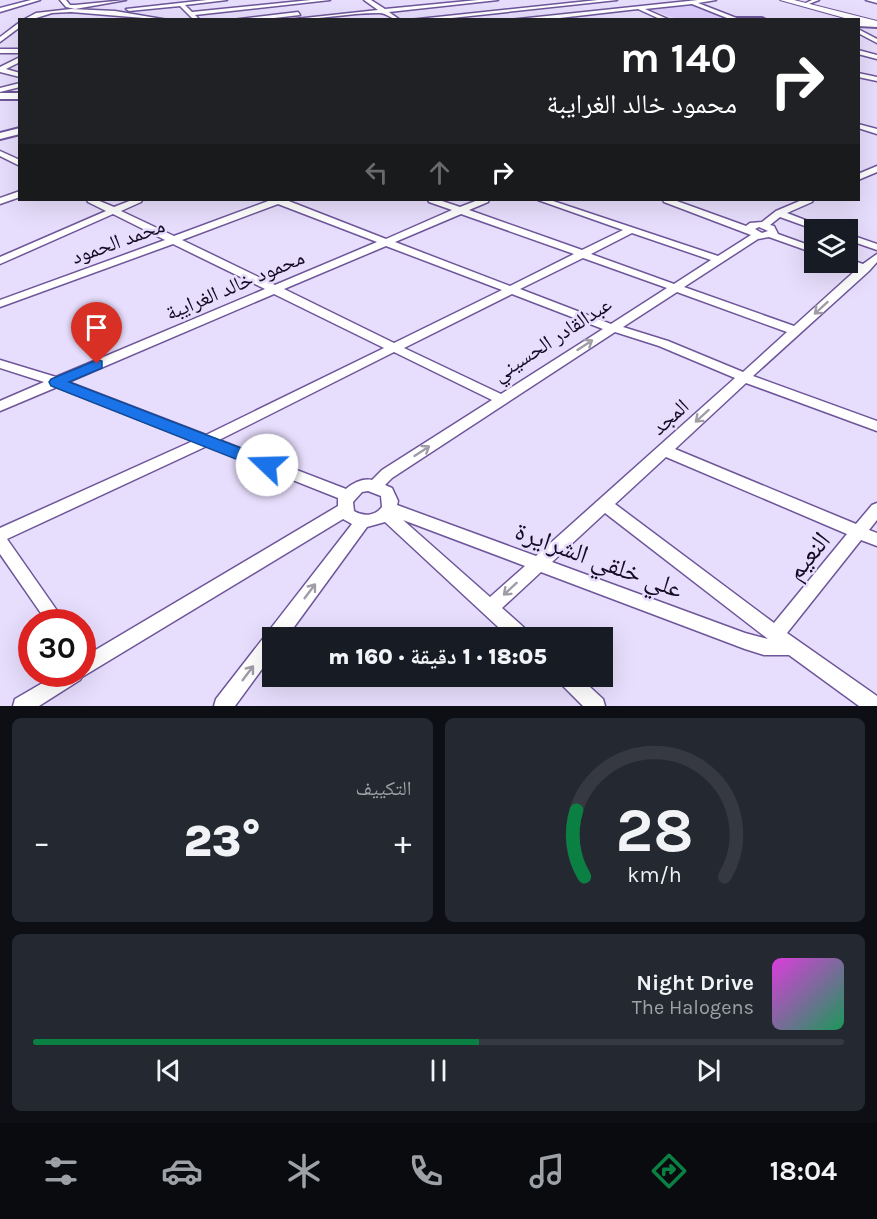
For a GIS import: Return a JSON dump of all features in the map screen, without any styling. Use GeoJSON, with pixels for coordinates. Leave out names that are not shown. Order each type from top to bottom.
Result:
{"type":"FeatureCollection","features":[{"type":"Feature","properties":{"kind":"main road"},"geometry":{"type":"LineString","coordinates":[[784,0],[843,18]]}},
{"type":"Feature","properties":{"kind":"main road"},"geometry":{"type":"LineString","coordinates":[[794,0],[812,2],[847,18]]}},
{"type":"Feature","properties":{"kind":"main road"},"geometry":{"type":"LineString","coordinates":[[860,22],[877,23]]}},
{"type":"Feature","properties":{"kind":"main road"},"geometry":{"type":"LineString","coordinates":[[860,22],[877,23]]}},
{"type":"Feature","properties":{"kind":"main road"},"geometry":{"type":"LineString","coordinates":[[1,91],[18,95]]}},
{"type":"Feature","properties":{"kind":"main road"},"geometry":{"type":"LineString","coordinates":[[0,136],[18,132]]}},
{"type":"Feature","properties":{"kind":"street"},"geometry":{"type":"LineString","coordinates":[[0,10],[37,0]]}},
{"type":"Feature","properties":{"kind":"street"},"geometry":{"type":"LineString","coordinates":[[49,11],[66,3],[82,0]]}},
{"type":"Feature","properties":{"kind":"street"},"geometry":{"type":"LineString","coordinates":[[66,3],[99,0]]}},
{"type":"Feature","properties":{"kind":"street"},"geometry":{"type":"LineString","coordinates":[[66,3],[123,0]]}},
{"type":"Feature","properties":{"kind":"street"},"geometry":{"type":"LineString","coordinates":[[107,13],[224,0]]}},
{"type":"Feature","properties":{"kind":"street"},"geometry":{"type":"LineString","coordinates":[[181,4],[191,16],[327,0]]}},
{"type":"Feature","properties":{"kind":"street"},"geometry":{"type":"LineString","coordinates":[[367,0],[395,18]]}},
{"type":"Feature","properties":{"kind":"street"},"geometry":{"type":"LineString","coordinates":[[430,0],[463,18]]}},
{"type":"Feature","properties":{"kind":"street"},"geometry":{"type":"LineString","coordinates":[[307,18],[494,0],[531,18],[712,0]]}},
{"type":"Feature","properties":{"kind":"street"},"geometry":{"type":"LineString","coordinates":[[554,0],[584,13]]}},
{"type":"Feature","properties":{"kind":"street"},"geometry":{"type":"LineString","coordinates":[[430,18],[614,0]]}},
{"type":"Feature","properties":{"kind":"street"},"geometry":{"type":"LineString","coordinates":[[618,0],[663,18]]}},
{"type":"Feature","properties":{"kind":"street"},"geometry":{"type":"LineString","coordinates":[[869,0],[877,2]]}},
{"type":"Feature","properties":{"kind":"street"},"geometry":{"type":"LineString","coordinates":[[241,1],[263,18],[326,16],[376,6]]}},
{"type":"Feature","properties":{"kind":"street"},"geometry":{"type":"LineString","coordinates":[[306,1],[314,7]]}},
{"type":"Feature","properties":{"kind":"street"},"geometry":{"type":"LineString","coordinates":[[687,1],[732,18]]}},
{"type":"Feature","properties":{"kind":"street"},"geometry":{"type":"LineString","coordinates":[[96,18],[117,5],[114,2]]}},
{"type":"Feature","properties":{"kind":"street"},"geometry":{"type":"LineString","coordinates":[[27,18],[33,13],[49,11],[107,13],[149,18]]}},
{"type":"Feature","properties":{"kind":"street"},"geometry":{"type":"LineString","coordinates":[[860,26],[877,41]]}},
{"type":"Feature","properties":{"kind":"street"},"geometry":{"type":"LineString","coordinates":[[0,31],[17,27]]}},
{"type":"Feature","properties":{"kind":"street"},"geometry":{"type":"LineString","coordinates":[[0,40],[17,27]]}},
{"type":"Feature","properties":{"kind":"street"},"geometry":{"type":"LineString","coordinates":[[0,51],[18,51]]}},
{"type":"Feature","properties":{"kind":"street"},"geometry":{"type":"LineString","coordinates":[[860,53],[877,57]]}},
{"type":"Feature","properties":{"kind":"street"},"geometry":{"type":"LineString","coordinates":[[0,70],[18,60]]}},
{"type":"Feature","properties":{"kind":"street"},"geometry":{"type":"LineString","coordinates":[[0,70],[18,74]]}},
{"type":"Feature","properties":{"kind":"street"},"geometry":{"type":"LineString","coordinates":[[860,75],[877,79]]}},
{"type":"Feature","properties":{"kind":"street"},"geometry":{"type":"LineString","coordinates":[[860,82],[868,77]]}},
{"type":"Feature","properties":{"kind":"street"},"geometry":{"type":"LineString","coordinates":[[1,91],[18,86]]}},
{"type":"Feature","properties":{"kind":"street"},"geometry":{"type":"LineString","coordinates":[[860,126],[877,122]]}},
{"type":"Feature","properties":{"kind":"street"},"geometry":{"type":"LineString","coordinates":[[860,126],[877,132]]}},
{"type":"Feature","properties":{"kind":"street"},"geometry":{"type":"LineString","coordinates":[[0,153],[18,163]]}},
{"type":"Feature","properties":{"kind":"street"},"geometry":{"type":"LineString","coordinates":[[860,176],[876,170]]}},
{"type":"Feature","properties":{"kind":"street"},"geometry":{"type":"LineString","coordinates":[[0,201],[18,195]]}},
{"type":"Feature","properties":{"kind":"street"},"geometry":{"type":"LineString","coordinates":[[93,201],[500,399]]}},
{"type":"Feature","properties":{"kind":"street"},"geometry":{"type":"LineString","coordinates":[[0,261],[136,201]]}},
{"type":"Feature","properties":{"kind":"street","name":"محمد الحمود"},"geometry":{"type":"LineString","coordinates":[[0,303],[276,201]]}},
{"type":"Feature","properties":{"kind":"street"},"geometry":{"type":"LineString","coordinates":[[282,201],[612,328],[639,334],[698,356],[745,377],[877,426]]}},
{"type":"Feature","properties":{"kind":"street"},"geometry":{"type":"LineString","coordinates":[[435,201],[796,331]]}},
{"type":"Feature","properties":{"kind":"street","name":"محمود خالد الغرايبة"},"geometry":{"type":"LineString","coordinates":[[0,406],[483,201]]}},
{"type":"Feature","properties":{"kind":"street"},"geometry":{"type":"LineString","coordinates":[[546,201],[717,259]]}},
{"type":"Feature","properties":{"kind":"street"},"geometry":{"type":"LineString","coordinates":[[670,201],[757,229]]}},
{"type":"Feature","properties":{"kind":"street"},"geometry":{"type":"LineString","coordinates":[[685,201],[804,246]]}},
{"type":"Feature","properties":{"kind":"street","name":"عبدالقادر الحسيني"},"geometry":{"type":"LineString","coordinates":[[376,486],[387,474],[717,259],[779,213],[807,201]]}},
{"type":"Feature","properties":{"kind":"street"},"geometry":{"type":"LineString","coordinates":[[779,213],[804,222]]}},
{"type":"Feature","properties":{"kind":"street"},"geometry":{"type":"LineString","coordinates":[[0,535],[206,441],[631,230]]}},
{"type":"Feature","properties":{"kind":"street"},"geometry":{"type":"LineString","coordinates":[[858,240],[877,246]]}},
{"type":"Feature","properties":{"kind":"street","name":"المجد"},"geometry":{"type":"LineString","coordinates":[[490,608],[877,257]]}},
{"type":"Feature","properties":{"kind":"street"},"geometry":{"type":"LineString","coordinates":[[858,266],[864,269]]}},
{"type":"Feature","properties":{"kind":"street"},"geometry":{"type":"LineString","coordinates":[[0,364],[56,382],[206,441],[346,503],[354,519],[362,522],[375,521],[388,512],[392,503],[387,492],[376,486],[363,486],[346,503],[96,658]]}},
{"type":"Feature","properties":{"kind":"street"},"geometry":{"type":"LineString","coordinates":[[664,450],[877,540]]}},
{"type":"Feature","properties":{"kind":"street"},"geometry":{"type":"LineString","coordinates":[[605,504],[792,647],[874,706]]}},
{"type":"Feature","properties":{"kind":"street","name":"النعيم"},"geometry":{"type":"LineString","coordinates":[[776,634],[877,508]]}},
{"type":"Feature","properties":{"kind":"street"},"geometry":{"type":"LineString","coordinates":[[388,512],[511,627]]}},
{"type":"Feature","properties":{"kind":"street","name":"علي خلقي الشرايرة"},"geometry":{"type":"LineString","coordinates":[[388,512],[745,641],[764,647],[792,647]]}},
{"type":"Feature","properties":{"kind":"street"},"geometry":{"type":"LineString","coordinates":[[283,627],[362,522]]}},
{"type":"Feature","properties":{"kind":"street"},"geometry":{"type":"LineString","coordinates":[[0,541],[47,609]]}},
{"type":"Feature","properties":{"kind":"street"},"geometry":{"type":"LineString","coordinates":[[223,706],[262,655]]}},
{"type":"Feature","properties":{"kind":"street"},"geometry":{"type":"LineString","coordinates":[[22,706],[51,687]]}},
{"type":"Feature","properties":{"kind":"street"},"geometry":{"type":"LineString","coordinates":[[576,687],[596,706]]}},
{"type":"Feature","properties":{"kind":"shaded area"},"geometry":{"type":"Polygon","coordinates":[[[691,3],[728,18],[675,18],[648,9],[649,7],[691,3]]]}},
{"type":"Feature","properties":{"kind":"route"},"geometry":{"type":"LineString","coordinates":[[97,364],[56,382],[267,465]]}}]}
